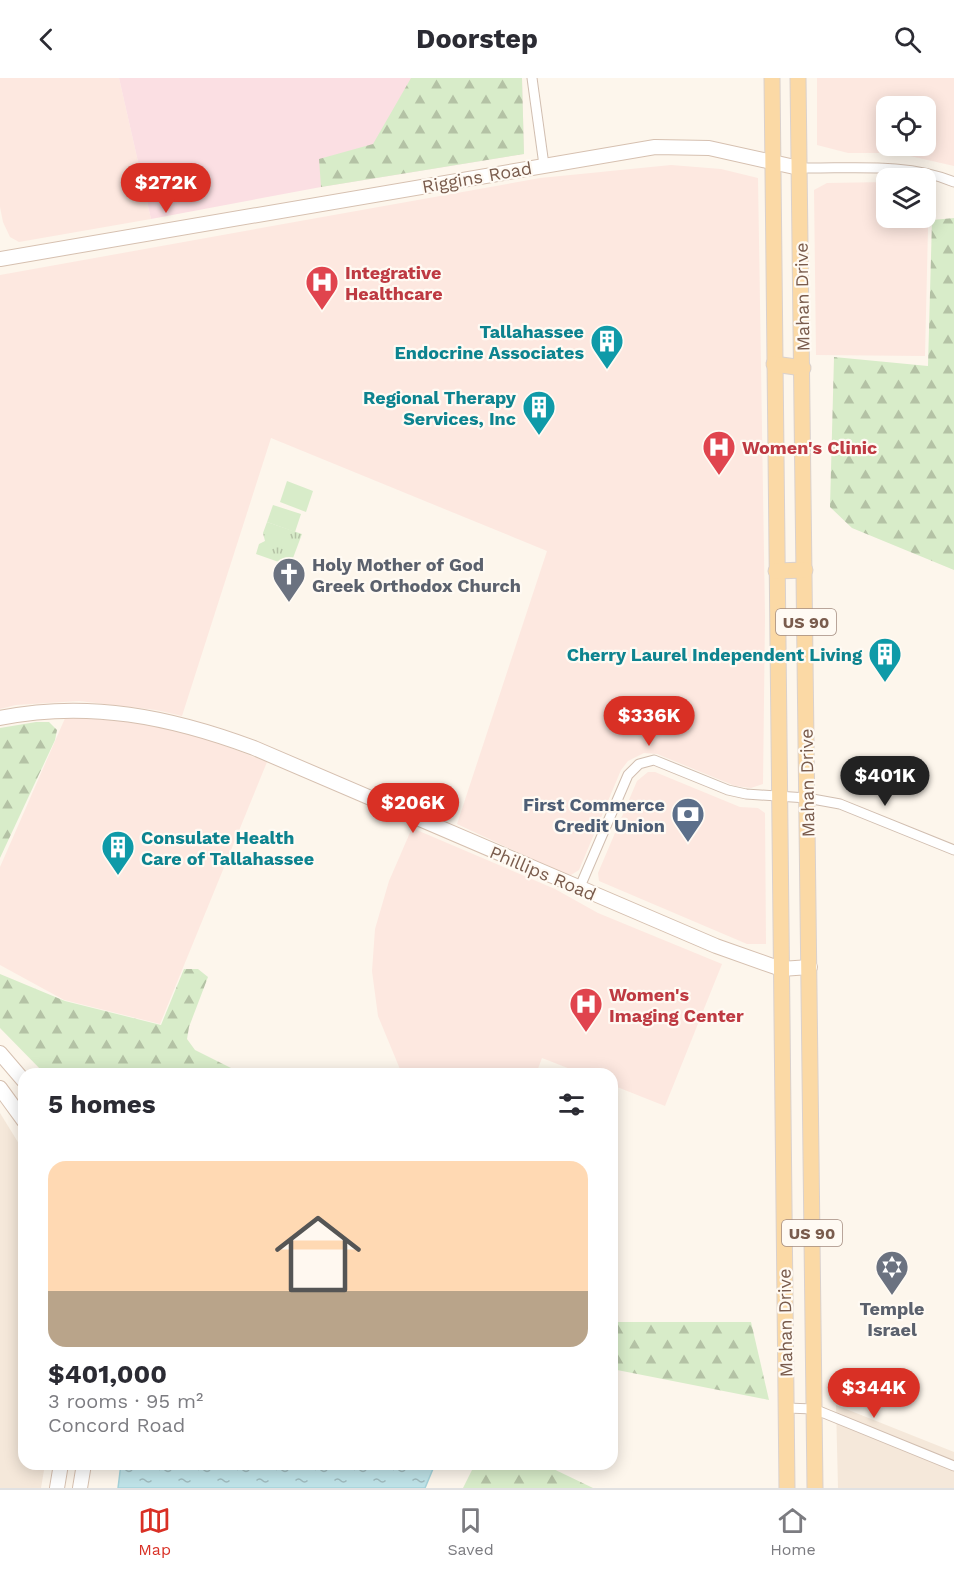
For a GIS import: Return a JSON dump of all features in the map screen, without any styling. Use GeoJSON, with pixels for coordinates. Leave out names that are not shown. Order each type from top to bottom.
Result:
{"type":"FeatureCollection","features":[{"type":"Feature","properties":{"kind":"main road","name":"Mahan Drive"},"geometry":{"type":"LineString","coordinates":[[772,78],[787,1488]]}},
{"type":"Feature","properties":{"kind":"main road","name":"Mahan Drive"},"geometry":{"type":"LineString","coordinates":[[798,78],[815,1488]]}},
{"type":"Feature","properties":{"kind":"main road"},"geometry":{"type":"LineString","coordinates":[[774,364],[803,368]]}},
{"type":"Feature","properties":{"kind":"main road"},"geometry":{"type":"LineString","coordinates":[[776,571],[805,570]]}},
{"type":"Feature","properties":{"kind":"main road"},"geometry":{"type":"LineString","coordinates":[[784,1188],[811,1183]]}},
{"type":"Feature","properties":{"kind":"street"},"geometry":{"type":"LineString","coordinates":[[532,78],[544,165]]}},
{"type":"Feature","properties":{"kind":"street","name":"Riggins Road"},"geometry":{"type":"LineString","coordinates":[[0,257],[636,149],[675,146],[709,148],[773,160],[799,168],[901,170],[928,174],[954,182]]}},
{"type":"Feature","properties":{"kind":"street","name":"Phillips Road"},"geometry":{"type":"LineString","coordinates":[[0,718],[34,712],[100,711],[134,714],[199,729],[254,748],[579,889],[781,969],[810,967]]}},
{"type":"Feature","properties":{"kind":"street"},"geometry":{"type":"LineString","coordinates":[[579,889],[628,775],[639,764],[654,760],[728,790],[746,794],[807,798],[840,804],[954,850]]}},
{"type":"Feature","properties":{"kind":"street"},"geometry":{"type":"LineString","coordinates":[[0,1053],[18,1074]]}},
{"type":"Feature","properties":{"kind":"street"},"geometry":{"type":"LineString","coordinates":[[0,1088],[18,1113]]}},
{"type":"Feature","properties":{"kind":"street"},"geometry":{"type":"LineString","coordinates":[[786,1408],[814,1409],[954,1466]]}},
{"type":"Feature","properties":{"kind":"street"},"geometry":{"type":"LineString","coordinates":[[57,1488],[60,1470]]}},
{"type":"Feature","properties":{"kind":"street"},"geometry":{"type":"LineString","coordinates":[[80,1488],[83,1470]]}},
{"type":"Feature","properties":{"kind":"shaded area"},"geometry":{"type":"Polygon","coordinates":[[[0,78],[119,78],[151,219],[19,242],[10,237],[3,222],[0,207],[0,78]]]}},
{"type":"Feature","properties":{"kind":"shaded area"},"geometry":{"type":"Polygon","coordinates":[[[119,78],[522,78],[524,154],[321,187],[151,219],[119,78]]]}},
{"type":"Feature","properties":{"kind":"shaded area"},"geometry":{"type":"Polygon","coordinates":[[[817,78],[954,78],[954,166],[910,156],[936,156],[936,96],[876,96],[876,153],[848,153],[817,145],[817,78]]]}},
{"type":"Feature","properties":{"kind":"shaded area"},"geometry":{"type":"Polygon","coordinates":[[[671,165],[721,169],[758,178],[765,617],[763,784],[751,788],[735,786],[657,754],[644,753],[628,761],[621,770],[579,870],[571,875],[564,874],[457,824],[547,551],[271,438],[182,716],[156,710],[79,701],[16,705],[0,709],[0,275],[540,178],[671,165]]]}},
{"type":"Feature","properties":{"kind":"shaded area"},"geometry":{"type":"Polygon","coordinates":[[[876,182],[876,228],[928,228],[925,356],[816,355],[814,190],[827,183],[876,182]]]}},
{"type":"Feature","properties":{"kind":"shaded area"},"geometry":{"type":"Polygon","coordinates":[[[66,716],[153,724],[195,734],[267,762],[160,1024],[64,1000],[0,965],[0,867],[66,716]]]}},
{"type":"Feature","properties":{"kind":"shaded area","name":"First Commerce Credit Union"},"geometry":{"type":"Polygon","coordinates":[[[648,772],[655,772],[740,807],[758,808],[765,813],[766,944],[747,944],[599,881],[598,873],[637,781],[648,772]]]}},
{"type":"Feature","properties":{"kind":"shaded area"},"geometry":{"type":"Polygon","coordinates":[[[412,828],[555,889],[598,913],[722,964],[665,1106],[618,1087],[618,1068],[568,1068],[542,1058],[538,1068],[400,1068],[378,1016],[372,971],[375,929],[389,881],[412,828]]]}},
{"type":"Feature","properties":{"kind":"shaded area"},"geometry":{"type":"Polygon","coordinates":[[[0,1113],[18,1142],[18,1470],[44,1470],[41,1488],[0,1488],[0,1113]]]}},
{"type":"Feature","properties":{"kind":"shaded area"},"geometry":{"type":"Polygon","coordinates":[[[836,1405],[954,1452],[954,1488],[838,1488],[836,1405]]]}},
{"type":"Feature","properties":{"kind":"green space"},"geometry":{"type":"Polygon","coordinates":[[[411,78],[522,78],[524,154],[321,187],[319,159],[373,144],[411,78]]]}},
{"type":"Feature","properties":{"kind":"green space"},"geometry":{"type":"Polygon","coordinates":[[[954,218],[954,570],[852,528],[830,507],[834,357],[928,366],[932,228],[936,228],[936,220],[954,218]]]}},
{"type":"Feature","properties":{"kind":"green space"},"geometry":{"type":"Polygon","coordinates":[[[287,481],[313,491],[306,512],[280,502],[287,481]]]}},
{"type":"Feature","properties":{"kind":"green space"},"geometry":{"type":"Polygon","coordinates":[[[273,505],[301,514],[295,532],[267,522],[273,505]]]}},
{"type":"Feature","properties":{"kind":"green space"},"geometry":{"type":"Polygon","coordinates":[[[267,522],[302,534],[290,566],[256,554],[259,544],[265,541],[263,533],[267,522]]]}},
{"type":"Feature","properties":{"kind":"green space"},"geometry":{"type":"Polygon","coordinates":[[[49,722],[57,730],[55,740],[0,858],[0,728],[49,722]]]}},
{"type":"Feature","properties":{"kind":"green space"},"geometry":{"type":"Polygon","coordinates":[[[184,969],[198,969],[208,977],[189,1027],[187,1039],[195,1050],[231,1068],[39,1068],[0,1028],[0,974],[65,1001],[161,1025],[184,969]]]}},
{"type":"Feature","properties":{"kind":"green space"},"geometry":{"type":"Polygon","coordinates":[[[618,1322],[751,1322],[769,1400],[618,1370],[618,1322]]]}},
{"type":"Feature","properties":{"kind":"green space"},"geometry":{"type":"Polygon","coordinates":[[[472,1470],[556,1470],[593,1488],[463,1488],[472,1470]]]}},
{"type":"Feature","properties":{"kind":"water"},"geometry":{"type":"Polygon","coordinates":[[[120,1470],[432,1470],[425,1488],[118,1488],[120,1470]]]}},
{"type":"Feature","properties":{"kind":"place","name":"Integrative Healthcare"},"geometry":{"type":"Point","coordinates":[322,311]}},
{"type":"Feature","properties":{"kind":"place","name":"Tallahassee Endocrine Associates"},"geometry":{"type":"Point","coordinates":[607,370]}},
{"type":"Feature","properties":{"kind":"place","name":"Regional Therapy Services, Inc"},"geometry":{"type":"Point","coordinates":[539,436]}},
{"type":"Feature","properties":{"kind":"place","name":"Women's Clinic"},"geometry":{"type":"Point","coordinates":[719,476]}},
{"type":"Feature","properties":{"kind":"place","name":"Holy Mother of God Greek Orthodox Church"},"geometry":{"type":"Point","coordinates":[289,603]}},
{"type":"Feature","properties":{"kind":"place","name":"Cherry Laurel Independent Living"},"geometry":{"type":"Point","coordinates":[885,683]}},
{"type":"Feature","properties":{"kind":"place","name":"First Commerce Credit Union"},"geometry":{"type":"Point","coordinates":[688,843]}},
{"type":"Feature","properties":{"kind":"place","name":"Consulate Health Care of Tallahassee"},"geometry":{"type":"Point","coordinates":[118,876]}},
{"type":"Feature","properties":{"kind":"place","name":"Women's Imaging Center"},"geometry":{"type":"Point","coordinates":[586,1033]}},
{"type":"Feature","properties":{"kind":"place","name":"Temple Israel"},"geometry":{"type":"Point","coordinates":[892,1296]}}]}
